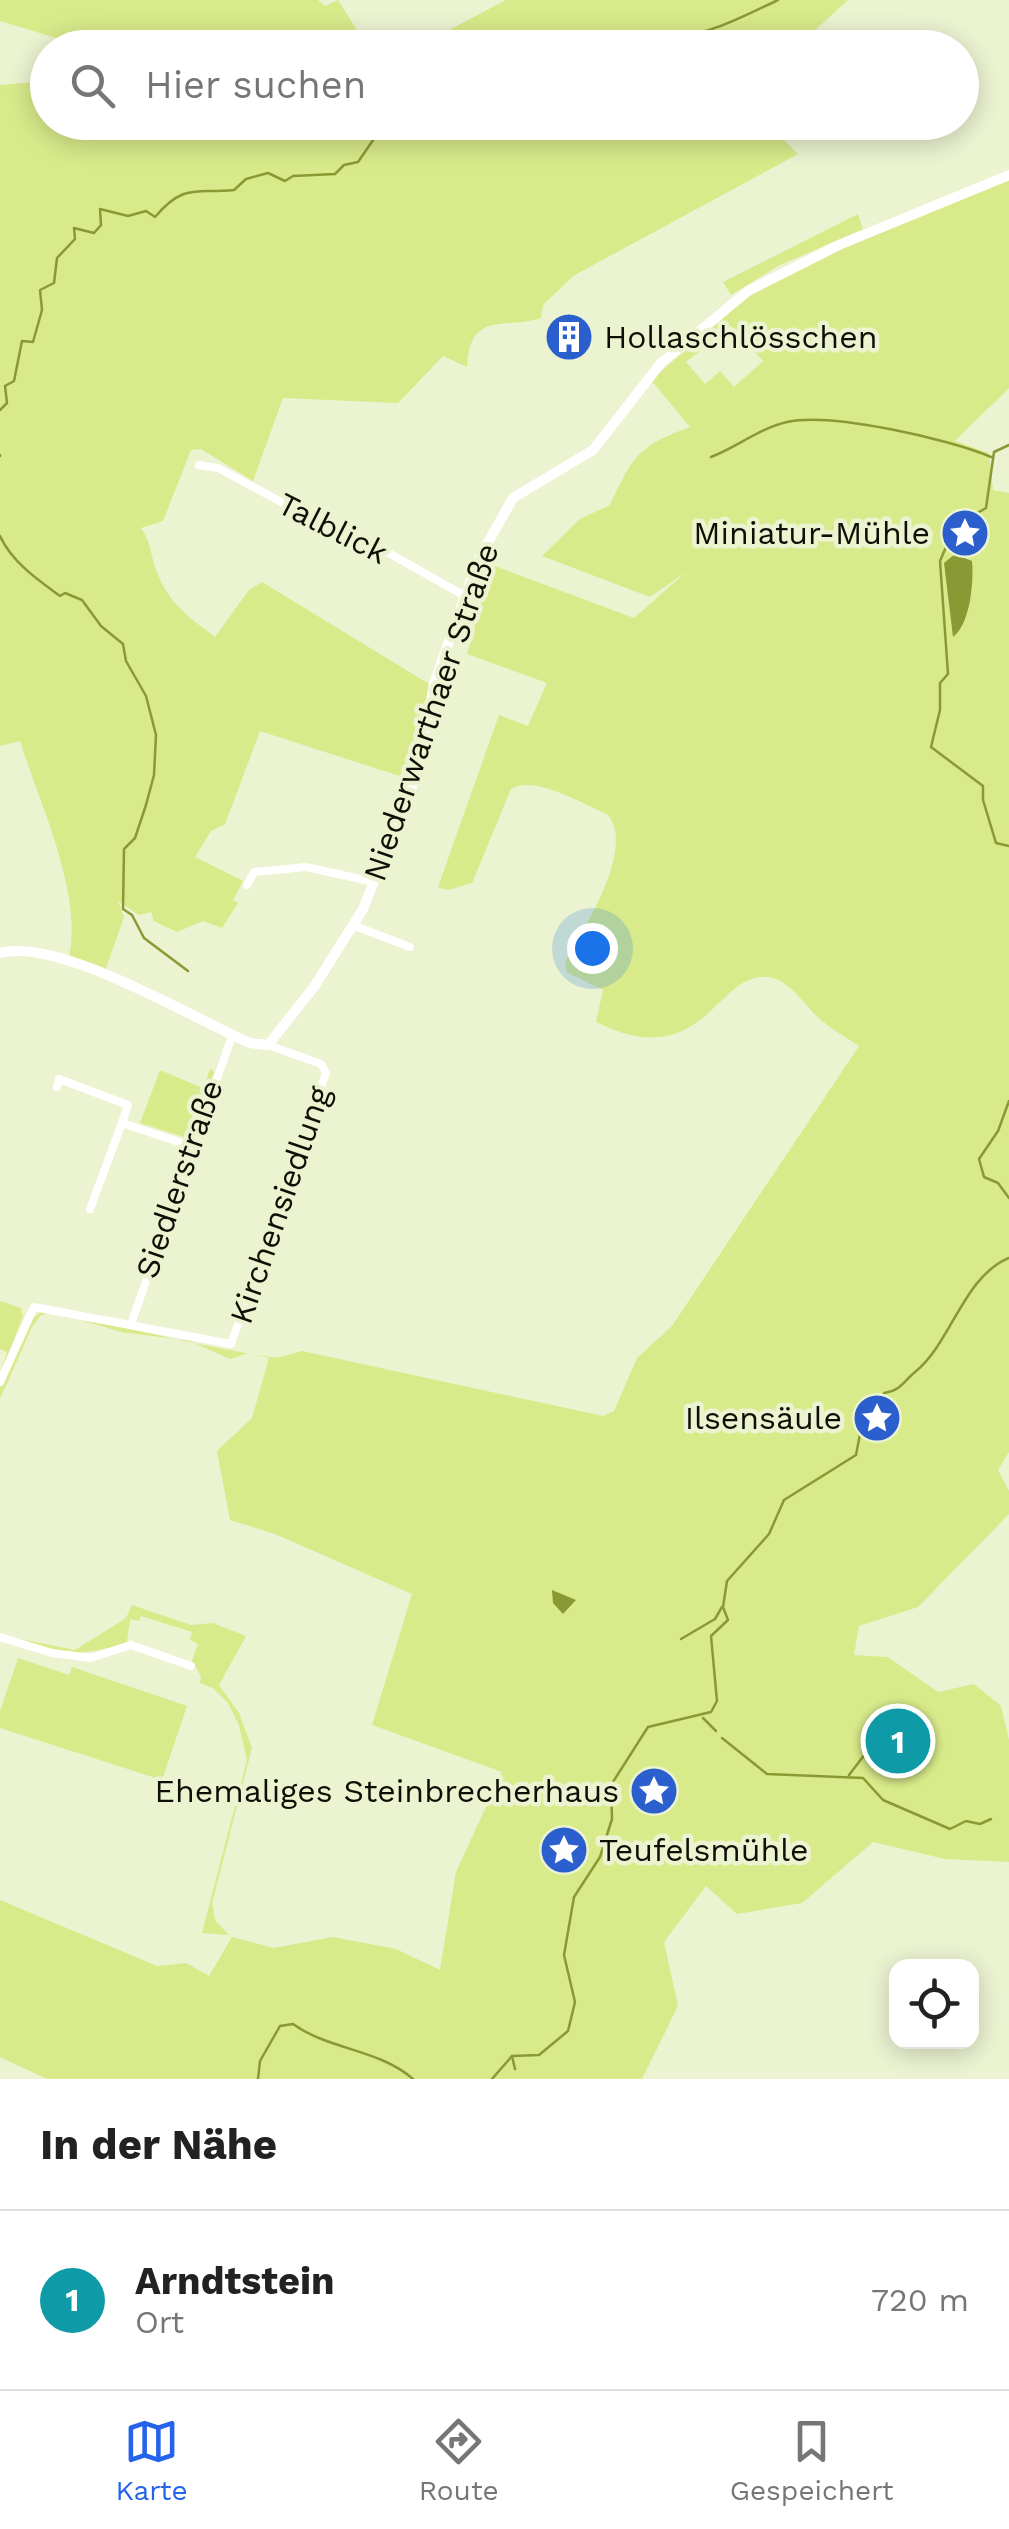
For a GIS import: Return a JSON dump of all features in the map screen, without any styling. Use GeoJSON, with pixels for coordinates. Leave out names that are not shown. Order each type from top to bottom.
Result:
{"type":"FeatureCollection","features":[{"type":"Feature","properties":{"kind":"street","name":"Niederwarthaer Straße"},"geometry":{"type":"LineString","coordinates":[[268,1045],[355,926],[418,772],[434,684],[465,596],[504,508],[522,490],[594,450],[639,386],[704,325],[780,272],[1009,174]]}},
{"type":"Feature","properties":{"kind":"street","name":"Talblick"},"geometry":{"type":"LineString","coordinates":[[199,465],[218,468],[296,510],[346,529],[465,596]]}},
{"type":"Feature","properties":{"kind":"street"},"geometry":{"type":"LineString","coordinates":[[247,885],[254,872],[300,867],[374,882]]}},
{"type":"Feature","properties":{"kind":"street"},"geometry":{"type":"LineString","coordinates":[[355,926],[410,947]]}},
{"type":"Feature","properties":{"kind":"street"},"geometry":{"type":"LineString","coordinates":[[0,953],[36,953],[103,974],[232,1036],[268,1045]]}},
{"type":"Feature","properties":{"kind":"street","name":"Siedlerstraße"},"geometry":{"type":"LineString","coordinates":[[131,1324],[190,1146],[232,1036]]}},
{"type":"Feature","properties":{"kind":"street","name":"Kirchensiedlung"},"geometry":{"type":"LineString","coordinates":[[131,1324],[231,1344],[326,1073],[321,1064],[268,1045]]}},
{"type":"Feature","properties":{"kind":"street"},"geometry":{"type":"LineString","coordinates":[[57,1086],[59,1079],[128,1105],[90,1210]]}},
{"type":"Feature","properties":{"kind":"street"},"geometry":{"type":"LineString","coordinates":[[122,1123],[190,1146]]}},
{"type":"Feature","properties":{"kind":"street"},"geometry":{"type":"LineString","coordinates":[[0,1382],[34,1307],[131,1324]]}},
{"type":"Feature","properties":{"kind":"street"},"geometry":{"type":"LineString","coordinates":[[0,1637],[52,1653],[90,1658],[131,1645],[191,1666]]}},
{"type":"Feature","properties":{"kind":"shaded area"},"geometry":{"type":"Polygon","coordinates":[[[0,0],[318,0],[325,6],[338,0],[357,30],[30,30],[0,21],[0,0]]]}},
{"type":"Feature","properties":{"kind":"shaded area"},"geometry":{"type":"Polygon","coordinates":[[[506,0],[848,0],[815,30],[449,30],[506,0]]]}},
{"type":"Feature","properties":{"kind":"shaded area"},"geometry":{"type":"Polygon","coordinates":[[[30,82],[30,140],[784,140],[798,154],[573,276],[543,305],[541,318],[481,330],[469,349],[467,367],[443,356],[398,403],[283,398],[253,481],[201,449],[191,450],[163,521],[141,528],[167,593],[215,637],[249,590],[262,582],[429,684],[416,764],[408,770],[413,772],[409,779],[260,731],[225,824],[211,831],[195,857],[243,881],[233,900],[238,903],[222,928],[203,921],[177,932],[154,921],[151,912],[139,915],[118,901],[124,917],[105,971],[69,958],[70,905],[57,849],[20,741],[0,746],[0,85],[30,82]]]}},
{"type":"Feature","properties":{"kind":"shaded area"},"geometry":{"type":"Polygon","coordinates":[[[1009,178],[1009,388],[955,441],[989,453],[993,490],[1009,493],[1009,1452],[998,1470],[1009,1491],[1009,1514],[918,1607],[859,1626],[854,1655],[888,1657],[938,1692],[974,1684],[1001,1706],[1009,1740],[1009,1862],[945,1859],[873,1842],[802,1903],[737,1914],[706,1886],[664,1942],[678,2006],[642,2079],[47,2079],[0,2057],[0,1900],[157,1966],[186,1963],[209,1976],[232,1937],[274,1948],[333,1937],[396,1949],[440,1970],[456,1872],[502,1772],[372,1725],[412,1594],[275,1534],[230,1520],[217,1451],[252,1418],[269,1358],[253,1354],[278,1357],[302,1351],[603,1416],[614,1411],[637,1358],[672,1326],[859,1046],[821,1020],[783,983],[768,977],[750,979],[703,1018],[684,1030],[661,1037],[632,1035],[596,1022],[603,990],[567,972],[565,962],[604,888],[616,846],[615,828],[607,814],[559,792],[532,785],[511,789],[472,883],[448,890],[438,887],[499,715],[528,726],[547,683],[467,654],[492,565],[634,618],[686,572],[650,597],[542,556],[580,519],[610,505],[632,464],[648,447],[690,427],[651,380],[751,294],[846,246],[1009,178]],[[731,326],[686,362],[705,384],[720,371],[734,387],[763,361],[731,326]],[[963,555],[963,625],[972,590],[971,561],[963,555]]]}},
{"type":"Feature","properties":{"kind":"shaded area"},"geometry":{"type":"Polygon","coordinates":[[[858,214],[863,229],[778,266],[731,295],[723,282],[858,214]]]}},
{"type":"Feature","properties":{"kind":"shaded area"},"geometry":{"type":"Polygon","coordinates":[[[955,554],[972,561],[972,580],[967,613],[953,637],[944,563],[955,554]]]}},
{"type":"Feature","properties":{"kind":"shaded area"},"geometry":{"type":"Polygon","coordinates":[[[210,1069],[214,1072],[190,1139],[140,1123],[160,1070],[203,1088],[210,1069]]]}},
{"type":"Feature","properties":{"kind":"shaded area"},"geometry":{"type":"Polygon","coordinates":[[[0,1301],[21,1308],[23,1316],[0,1375],[7,1352],[0,1349],[0,1301]]]}},
{"type":"Feature","properties":{"kind":"shaded area"},"geometry":{"type":"Polygon","coordinates":[[[43,1310],[51,1312],[40,1316],[32,1327],[0,1399],[0,1388],[27,1323],[43,1310]]]}},
{"type":"Feature","properties":{"kind":"shaded area"},"geometry":{"type":"Polygon","coordinates":[[[61,1314],[177,1339],[121,1332],[61,1314]]]}},
{"type":"Feature","properties":{"kind":"shaded area"},"geometry":{"type":"Polygon","coordinates":[[[195,1343],[247,1353],[230,1359],[195,1343]]]}},
{"type":"Feature","properties":{"kind":"shaded area"},"geometry":{"type":"Polygon","coordinates":[[[552,1590],[576,1600],[563,1614],[553,1603],[552,1590]]]}},
{"type":"Feature","properties":{"kind":"shaded area"},"geometry":{"type":"Polygon","coordinates":[[[132,1605],[191,1625],[213,1623],[246,1636],[219,1685],[239,1713],[252,1748],[212,1903],[215,1920],[229,1935],[202,1933],[247,1760],[239,1725],[228,1703],[213,1688],[200,1683],[201,1676],[192,1661],[198,1644],[190,1640],[192,1632],[141,1616],[139,1621],[130,1619],[127,1642],[77,1652],[49,1649],[0,1635],[75,1650],[126,1618],[132,1605]]]}},
{"type":"Feature","properties":{"kind":"shaded area"},"geometry":{"type":"Polygon","coordinates":[[[18,1658],[69,1675],[72,1667],[187,1706],[162,1780],[0,1728],[0,1711],[18,1658]]]}},
{"type":"Feature","properties":{"kind":"waterway"},"geometry":{"type":"LineString","coordinates":[[709,30],[778,0]]}},
{"type":"Feature","properties":{"kind":"waterway"},"geometry":{"type":"LineString","coordinates":[[0,410],[7,403],[5,386],[14,381],[22,341],[33,342],[42,310],[40,290],[54,283],[57,258],[75,239],[74,228],[94,233],[101,225],[100,209],[128,216],[146,211],[155,217],[182,195],[234,190],[246,179],[268,173],[285,181],[293,176],[335,174],[344,165],[358,162],[373,140]]}},
{"type":"Feature","properties":{"kind":"waterway"},"geometry":{"type":"LineString","coordinates":[[711,457],[777,425],[807,420],[890,429],[991,457]]}},
{"type":"Feature","properties":{"kind":"waterway"},"geometry":{"type":"LineString","coordinates":[[1009,445],[994,452],[986,508],[955,526],[940,561],[948,674],[940,683],[940,710],[931,747],[983,786],[983,800],[996,843],[1009,846]]}},
{"type":"Feature","properties":{"kind":"waterway"},"geometry":{"type":"LineString","coordinates":[[0,536],[26,570],[60,596],[65,593],[82,600],[101,626],[123,644],[126,661],[146,696],[156,735],[154,775],[135,838],[124,849],[123,909],[132,915],[144,938],[188,971]]}},
{"type":"Feature","properties":{"kind":"waterway"},"geometry":{"type":"LineString","coordinates":[[1009,1101],[998,1131],[979,1159],[984,1177],[998,1183],[1009,1198]]}},
{"type":"Feature","properties":{"kind":"waterway"},"geometry":{"type":"LineString","coordinates":[[492,2079],[512,2056],[539,2055],[568,2031],[575,2002],[564,1955],[574,1897],[600,1857],[612,1819],[611,1785],[648,1727],[711,1712],[717,1701],[711,1636],[728,1620],[723,1607],[727,1581],[769,1534],[784,1500],[856,1455],[861,1429],[879,1412],[884,1393],[898,1388],[928,1359],[980,1280],[1009,1258]]}},
{"type":"Feature","properties":{"kind":"waterway"},"geometry":{"type":"LineString","coordinates":[[681,1639],[715,1619],[722,1607]]}},
{"type":"Feature","properties":{"kind":"waterway"},"geometry":{"type":"LineString","coordinates":[[703,1718],[716,1731]]}},
{"type":"Feature","properties":{"kind":"waterway"},"geometry":{"type":"LineString","coordinates":[[849,1775],[875,1741],[899,1737]]}},
{"type":"Feature","properties":{"kind":"waterway"},"geometry":{"type":"LineString","coordinates":[[722,1738],[767,1774],[863,1778],[883,1800],[950,1829],[966,1821],[980,1824],[991,1819]]}},
{"type":"Feature","properties":{"kind":"waterway"},"geometry":{"type":"LineString","coordinates":[[258,2079],[260,2061],[280,2026],[293,2024],[307,2033],[385,2061],[413,2079]]}},
{"type":"Feature","properties":{"kind":"waterway"},"geometry":{"type":"LineString","coordinates":[[512,2056],[515,2069]]}},
{"type":"Feature","properties":{"kind":"place","name":"Hollaschlösschen"},"geometry":{"type":"Point","coordinates":[569,337]}},
{"type":"Feature","properties":{"kind":"place","name":"Miniatur-Mühle"},"geometry":{"type":"Point","coordinates":[965,533]}},
{"type":"Feature","properties":{"kind":"place","name":"Ilsensäule"},"geometry":{"type":"Point","coordinates":[877,1418]}},
{"type":"Feature","properties":{"kind":"place","name":"Arndtstein"},"geometry":{"type":"Point","coordinates":[898,1741]}},
{"type":"Feature","properties":{"kind":"place","name":"Ehemaliges Steinbrecherhaus"},"geometry":{"type":"Point","coordinates":[654,1791]}},
{"type":"Feature","properties":{"kind":"place","name":"Teufelsmühle"},"geometry":{"type":"Point","coordinates":[564,1850]}}]}
